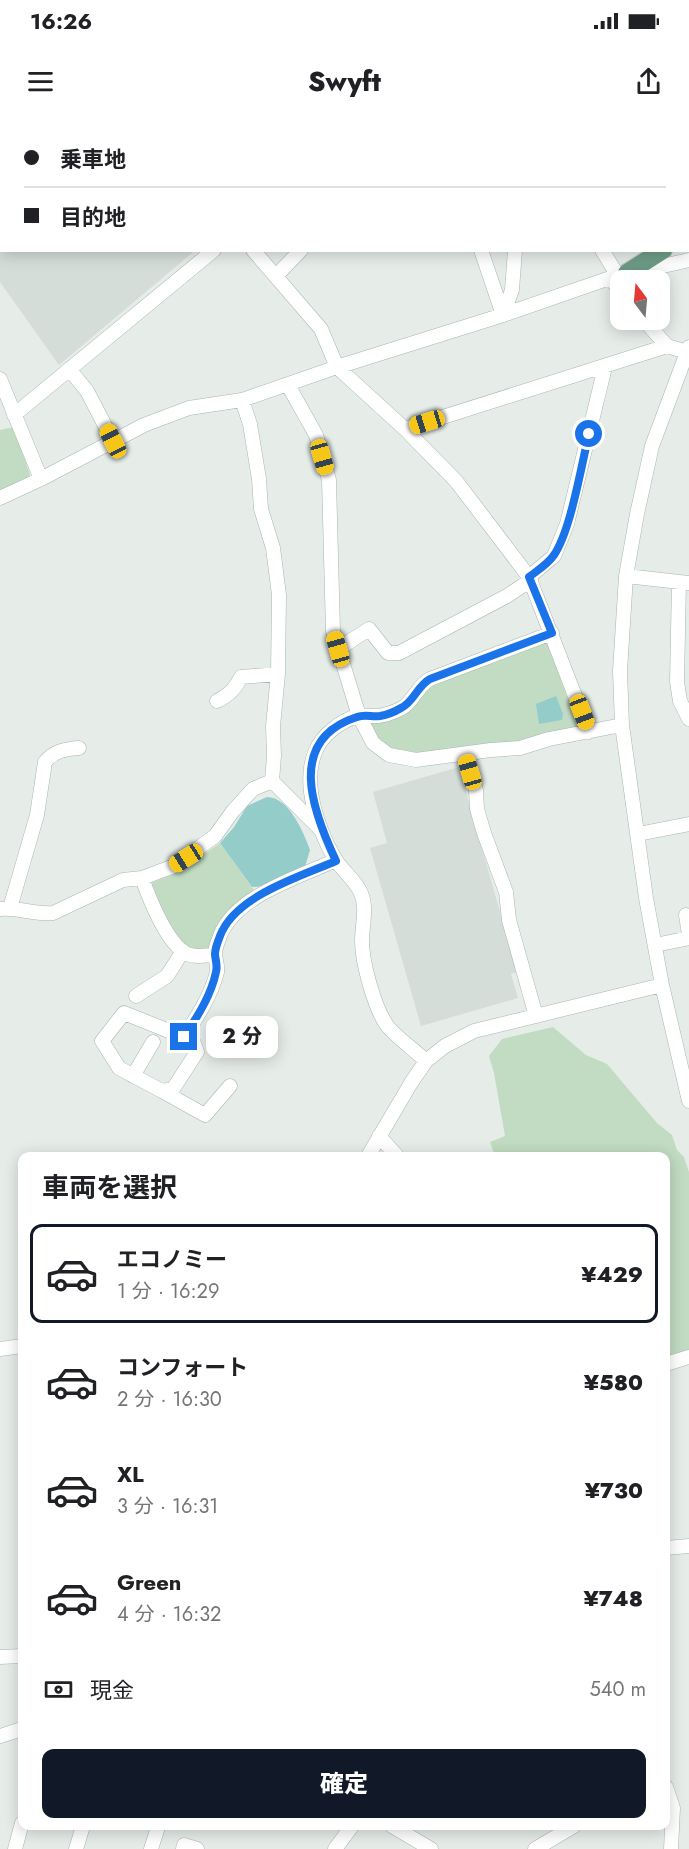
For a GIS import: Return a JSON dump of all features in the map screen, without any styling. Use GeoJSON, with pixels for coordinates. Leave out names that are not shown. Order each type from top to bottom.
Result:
{"type":"FeatureCollection","features":[{"type":"Feature","properties":{"kind":"main road"},"geometry":{"type":"LineString","coordinates":[[628,270],[660,252]]}},
{"type":"Feature","properties":{"kind":"street"},"geometry":{"type":"LineString","coordinates":[[14,415],[212,252]]}},
{"type":"Feature","properties":{"kind":"street"},"geometry":{"type":"LineString","coordinates":[[256,252],[321,329],[337,367],[405,429],[456,481],[530,578],[589,732]]}},
{"type":"Feature","properties":{"kind":"street"},"geometry":{"type":"LineString","coordinates":[[276,276],[299,252]]}},
{"type":"Feature","properties":{"kind":"street"},"geometry":{"type":"LineString","coordinates":[[482,252],[503,315]]}},
{"type":"Feature","properties":{"kind":"street"},"geometry":{"type":"LineString","coordinates":[[503,315],[512,290],[515,252]]}},
{"type":"Feature","properties":{"kind":"street"},"geometry":{"type":"LineString","coordinates":[[603,252],[614,270]]}},
{"type":"Feature","properties":{"kind":"street"},"geometry":{"type":"LineString","coordinates":[[645,270],[689,260]]}},
{"type":"Feature","properties":{"kind":"street"},"geometry":{"type":"LineString","coordinates":[[0,498],[144,425],[189,408],[242,400],[610,279]]}},
{"type":"Feature","properties":{"kind":"street"},"geometry":{"type":"LineString","coordinates":[[653,330],[667,346]]}},
{"type":"Feature","properties":{"kind":"street"},"geometry":{"type":"LineString","coordinates":[[405,429],[667,346],[688,350],[652,446],[626,576],[620,671],[622,725],[654,945],[689,1101]]}},
{"type":"Feature","properties":{"kind":"street"},"geometry":{"type":"LineString","coordinates":[[338,649],[369,629],[388,653],[399,653],[507,596],[554,556],[567,524],[605,367]]}},
{"type":"Feature","properties":{"kind":"street"},"geometry":{"type":"LineString","coordinates":[[69,369],[87,390],[113,441]]}},
{"type":"Feature","properties":{"kind":"street"},"geometry":{"type":"LineString","coordinates":[[0,379],[41,479]]}},
{"type":"Feature","properties":{"kind":"street"},"geometry":{"type":"LineString","coordinates":[[288,385],[316,435],[329,480],[333,631],[359,716],[373,743],[389,755],[416,760],[520,748],[549,739],[622,725]]}},
{"type":"Feature","properties":{"kind":"street"},"geometry":{"type":"LineString","coordinates":[[242,400],[250,424],[259,479],[261,509],[273,548],[279,595],[278,674],[273,726],[272,781]]}},
{"type":"Feature","properties":{"kind":"street"},"geometry":{"type":"LineString","coordinates":[[626,576],[684,582],[677,682],[680,701],[689,719]]}},
{"type":"Feature","properties":{"kind":"street"},"geometry":{"type":"LineString","coordinates":[[426,1060],[386,1025],[370,985],[362,955],[365,908],[360,892],[336,861],[322,830],[312,795],[311,763],[317,747],[327,733],[359,716],[379,716],[402,708],[410,702],[422,683],[430,679],[552,633]]}},
{"type":"Feature","properties":{"kind":"street"},"geometry":{"type":"LineString","coordinates":[[217,701],[236,688],[241,677],[278,674]]}},
{"type":"Feature","properties":{"kind":"street"},"geometry":{"type":"LineString","coordinates":[[79,748],[57,752],[50,755],[45,762],[37,815],[5,908],[41,914],[53,913],[123,880],[142,878],[174,866],[215,836],[253,789],[272,781]]}},
{"type":"Feature","properties":{"kind":"street"},"geometry":{"type":"LineString","coordinates":[[465,755],[476,790],[477,808],[484,833],[506,892],[509,920],[536,1016]]}},
{"type":"Feature","properties":{"kind":"street"},"geometry":{"type":"LineString","coordinates":[[272,781],[322,830]]}},
{"type":"Feature","properties":{"kind":"street"},"geometry":{"type":"LineString","coordinates":[[638,834],[689,825]]}},
{"type":"Feature","properties":{"kind":"street"},"geometry":{"type":"LineString","coordinates":[[184,1037],[204,1006],[211,988],[218,963],[214,955],[220,934],[229,919],[239,909],[270,891],[336,861]]}},
{"type":"Feature","properties":{"kind":"street"},"geometry":{"type":"LineString","coordinates":[[142,878],[151,905],[183,951],[196,957],[214,955]]}},
{"type":"Feature","properties":{"kind":"street"},"geometry":{"type":"LineString","coordinates":[[654,945],[689,936],[686,915]]}},
{"type":"Feature","properties":{"kind":"street"},"geometry":{"type":"LineString","coordinates":[[136,996],[167,976],[183,951]]}},
{"type":"Feature","properties":{"kind":"street"},"geometry":{"type":"LineString","coordinates":[[370,1152],[426,1060],[445,1046],[474,1031],[662,986]]}},
{"type":"Feature","properties":{"kind":"street"},"geometry":{"type":"LineString","coordinates":[[162,1091],[173,1089],[197,1052],[193,1041],[124,1012],[102,1041],[119,1068],[205,1115],[230,1086]]}},
{"type":"Feature","properties":{"kind":"street"},"geometry":{"type":"LineString","coordinates":[[133,1076],[153,1042]]}},
{"type":"Feature","properties":{"kind":"street"},"geometry":{"type":"LineString","coordinates":[[379,1136],[394,1152]]}},
{"type":"Feature","properties":{"kind":"street"},"geometry":{"type":"LineString","coordinates":[[0,1349],[18,1347]]}},
{"type":"Feature","properties":{"kind":"street"},"geometry":{"type":"LineString","coordinates":[[670,1361],[689,1357]]}},
{"type":"Feature","properties":{"kind":"street"},"geometry":{"type":"LineString","coordinates":[[670,1548],[689,1546]]}},
{"type":"Feature","properties":{"kind":"street"},"geometry":{"type":"LineString","coordinates":[[0,1658],[18,1656]]}},
{"type":"Feature","properties":{"kind":"street"},"geometry":{"type":"LineString","coordinates":[[0,1736],[18,1730]]}},
{"type":"Feature","properties":{"kind":"street"},"geometry":{"type":"LineString","coordinates":[[670,1801],[672,1808],[671,1849]]}},
{"type":"Feature","properties":{"kind":"street"},"geometry":{"type":"LineString","coordinates":[[15,1849],[20,1830]]}},
{"type":"Feature","properties":{"kind":"street"},"geometry":{"type":"LineString","coordinates":[[76,1849],[82,1830]]}},
{"type":"Feature","properties":{"kind":"street"},"geometry":{"type":"LineString","coordinates":[[152,1849],[157,1830]]}},
{"type":"Feature","properties":{"kind":"street"},"geometry":{"type":"LineString","coordinates":[[335,1849],[349,1830]]}},
{"type":"Feature","properties":{"kind":"street"},"geometry":{"type":"LineString","coordinates":[[399,1830],[431,1849]]}},
{"type":"Feature","properties":{"kind":"street"},"geometry":{"type":"LineString","coordinates":[[412,1838],[417,1830]]}},
{"type":"Feature","properties":{"kind":"street"},"geometry":{"type":"LineString","coordinates":[[535,1849],[567,1830]]}},
{"type":"Feature","properties":{"kind":"street"},"geometry":{"type":"LineString","coordinates":[[183,1849],[184,1845],[197,1849]]}},
{"type":"Feature","properties":{"kind":"shaded area"},"geometry":{"type":"Polygon","coordinates":[[[0,252],[192,253],[59,365],[0,282],[0,252]]]}},
{"type":"Feature","properties":{"kind":"shaded area"},"geometry":{"type":"Polygon","coordinates":[[[459,767],[517,972],[511,974],[518,998],[421,1026],[370,848],[387,843],[373,792],[459,767]]]}},
{"type":"Feature","properties":{"kind":"green space"},"geometry":{"type":"Polygon","coordinates":[[[14,427],[31,478],[0,492],[0,430],[14,427]]]}},
{"type":"Feature","properties":{"kind":"green space"},"geometry":{"type":"Polygon","coordinates":[[[541,641],[547,643],[577,724],[576,727],[515,742],[408,755],[383,746],[364,719],[382,719],[423,686],[541,641]]]}},
{"type":"Feature","properties":{"kind":"green space"},"geometry":{"type":"Polygon","coordinates":[[[220,843],[256,893],[231,909],[221,922],[209,950],[200,952],[192,950],[176,936],[148,887],[151,883],[179,872],[220,843]]]}},
{"type":"Feature","properties":{"kind":"green space"},"geometry":{"type":"Polygon","coordinates":[[[553,1027],[586,1055],[607,1064],[657,1123],[672,1135],[689,1172],[689,1352],[670,1356],[670,1152],[494,1152],[490,1142],[505,1136],[489,1056],[502,1039],[553,1027]]]}},
{"type":"Feature","properties":{"kind":"water"},"geometry":{"type":"Polygon","coordinates":[[[556,696],[563,714],[562,720],[539,724],[536,704],[556,696]]]}},
{"type":"Feature","properties":{"kind":"water"},"geometry":{"type":"Polygon","coordinates":[[[267,797],[275,799],[289,809],[300,826],[310,850],[304,870],[268,886],[252,887],[220,843],[234,827],[247,806],[267,797]]]}},
{"type":"Feature","properties":{"kind":"route"},"geometry":{"type":"LineString","coordinates":[[184,1037],[204,1006],[211,988],[218,963],[214,955],[220,934],[229,919],[254,898],[336,861],[322,830],[312,795],[310,777],[311,763],[317,747],[327,733],[359,716],[379,716],[402,708],[410,702],[422,683],[430,679],[552,633],[529,577],[554,556],[560,543],[567,524],[589,434]]}}]}
